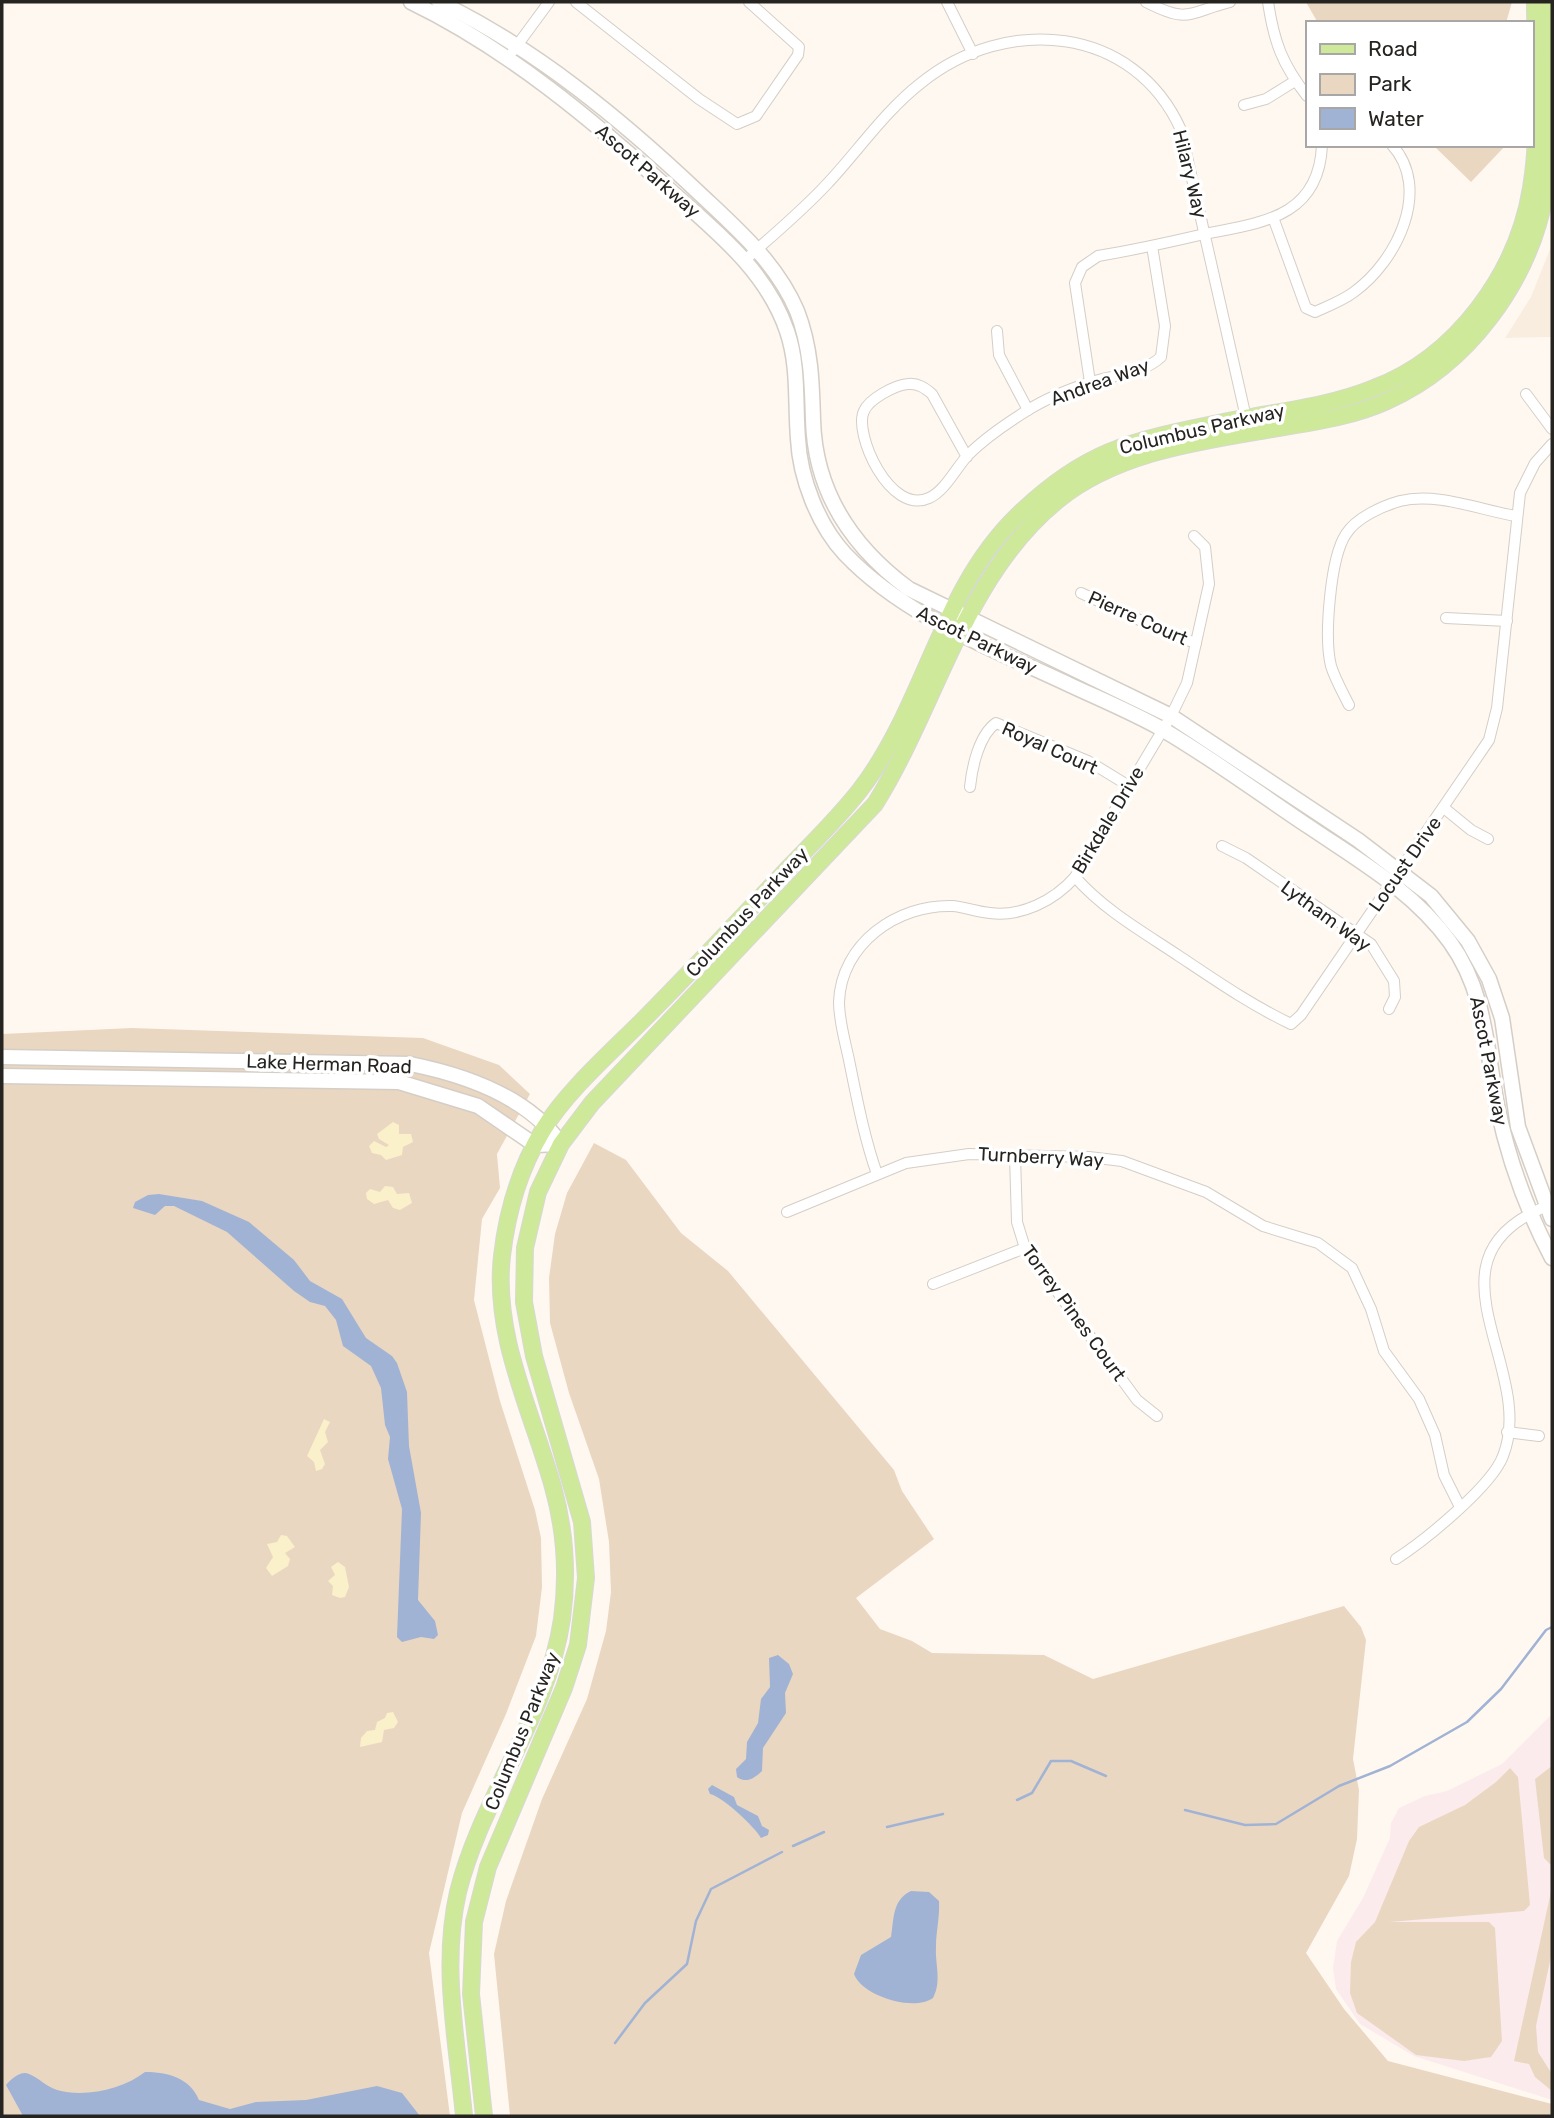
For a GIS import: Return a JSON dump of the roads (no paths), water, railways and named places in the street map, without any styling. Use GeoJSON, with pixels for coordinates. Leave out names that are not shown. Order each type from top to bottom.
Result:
{"type":"FeatureCollection","features":[{"type":"Feature","properties":{"kind":"main road","name":"Ascot Parkway"},"geometry":{"type":"LineString","coordinates":[[411,2],[507,60],[613,138],[746,260],[772,298],[788,335],[796,380],[801,461],[818,512],[840,549],[871,580],[905,604],[957,622],[1171,716],[1400,870],[1445,911],[1468,941],[1489,979],[1502,1018],[1518,1126],[1550,1212]]}},
{"type":"Feature","properties":{"kind":"main road","name":"Ascot Parkway"},"geometry":{"type":"LineString","coordinates":[[439,2],[516,47],[613,115],[758,248],[784,285],[804,331],[812,368],[815,448],[832,503],[849,532],[883,570],[957,622],[1163,730],[1391,883],[1423,909],[1466,967],[1484,1021],[1507,1148],[1552,1258]]}},
{"type":"Feature","properties":{"kind":"main road","name":"Columbus Parkway"},"geometry":{"type":"LineString","coordinates":[[464,2116],[449,1966],[450,1937],[459,1888],[544,1683],[562,1622],[565,1589],[561,1521],[508,1345],[501,1293],[501,1263],[512,1205],[535,1144],[547,1123],[859,791],[957,622],[1006,552],[1058,499],[1087,481],[1133,459],[1337,400],[1398,377],[1434,355],[1460,330],[1492,288],[1522,223],[1531,192],[1535,148],[1535,2]]}},
{"type":"Feature","properties":{"kind":"main road","name":"Columbus Parkway"},"geometry":{"type":"LineString","coordinates":[[1247,425],[1314,422],[1385,402],[1434,375],[1460,352],[1493,314],[1522,266],[1545,195],[1551,143],[1551,2]]}},
{"type":"Feature","properties":{"kind":"main road","name":"Columbus Parkway"},"geometry":{"type":"LineString","coordinates":[[484,2116],[471,1994],[474,1922],[488,1867],[564,1688],[578,1645],[586,1578],[582,1521],[534,1356],[524,1302],[525,1248],[531,1216],[551,1161],[592,1103],[875,804],[900,764],[957,622]]}},
{"type":"Feature","properties":{"kind":"main road","name":"Lake Herman Road"},"geometry":{"type":"LineString","coordinates":[[2,1057],[410,1064],[475,1083],[504,1096],[547,1123],[561,1144]]}},
{"type":"Feature","properties":{"kind":"main road","name":"Lake Herman Road"},"geometry":{"type":"LineString","coordinates":[[2,1076],[399,1082],[478,1106],[535,1144]]}},
{"type":"Feature","properties":{"kind":"main road"},"geometry":{"type":"LineString","coordinates":[[535,1144],[561,1144]]}},
{"type":"Feature","properties":{"kind":"street"},"geometry":{"type":"LineString","coordinates":[[507,60],[549,2]]}},
{"type":"Feature","properties":{"kind":"street"},"geometry":{"type":"LineString","coordinates":[[576,2],[699,99],[737,124],[756,116],[798,55],[799,47],[749,2]]}},
{"type":"Feature","properties":{"kind":"street"},"geometry":{"type":"LineString","coordinates":[[947,2],[973,54]]}},
{"type":"Feature","properties":{"kind":"street"},"geometry":{"type":"LineString","coordinates":[[1146,2],[1176,16],[1186,16],[1230,2]]}},
{"type":"Feature","properties":{"kind":"street"},"geometry":{"type":"LineString","coordinates":[[1268,2],[1274,40],[1295,81],[1306,95]]}},
{"type":"Feature","properties":{"kind":"street","name":"Hilary Way"},"geometry":{"type":"LineString","coordinates":[[746,260],[825,186],[921,83],[973,54],[1007,43],[1063,40],[1110,53],[1143,75],[1171,106],[1181,130],[1247,425]]}},
{"type":"Feature","properties":{"kind":"street"},"geometry":{"type":"LineString","coordinates":[[1244,105],[1266,99],[1295,81]]}},
{"type":"Feature","properties":{"kind":"street"},"geometry":{"type":"LineString","coordinates":[[1090,382],[1076,297],[1077,276],[1086,263],[1098,256],[1247,228],[1274,220],[1288,212],[1308,191],[1319,166],[1322,147]]}},
{"type":"Feature","properties":{"kind":"street"},"geometry":{"type":"LineString","coordinates":[[1274,220],[1306,308],[1315,312],[1354,292],[1382,263],[1402,228],[1407,212],[1411,181],[1402,156],[1394,147]]}},
{"type":"Feature","properties":{"kind":"street","name":"Andrea Way"},"geometry":{"type":"LineString","coordinates":[[967,457],[932,394],[924,388],[901,385],[871,401],[861,422],[867,444],[891,490],[906,500],[919,501],[935,495],[967,457],[1028,410],[1090,382],[1150,366],[1161,357],[1165,326],[1152,246]]}},
{"type":"Feature","properties":{"kind":"street"},"geometry":{"type":"LineString","coordinates":[[997,331],[999,355],[1028,410]]}},
{"type":"Feature","properties":{"kind":"street"},"geometry":{"type":"LineString","coordinates":[[1526,394],[1552,429]]}},
{"type":"Feature","properties":{"kind":"street","name":"Locust Drive"},"geometry":{"type":"LineString","coordinates":[[1075,877],[1090,894],[1119,917],[1241,996],[1291,1024],[1301,1014],[1489,740],[1497,708],[1516,516],[1525,479],[1552,444]]}},
{"type":"Feature","properties":{"kind":"street"},"geometry":{"type":"LineString","coordinates":[[1349,705],[1331,666],[1329,639],[1336,558],[1346,533],[1366,516],[1402,501],[1429,499],[1516,516]]}},
{"type":"Feature","properties":{"kind":"street","name":"Birkdale Drive"},"geometry":{"type":"LineString","coordinates":[[877,1174],[867,1144],[839,1004],[841,987],[853,955],[884,924],[903,914],[953,906],[993,914],[1018,912],[1055,896],[1075,877],[1163,730],[1187,683],[1210,570],[1205,547],[1194,537]]}},
{"type":"Feature","properties":{"kind":"street","name":"Pierre Court"},"geometry":{"type":"LineString","coordinates":[[1081,593],[1160,630],[1196,643]]}},
{"type":"Feature","properties":{"kind":"street"},"geometry":{"type":"LineString","coordinates":[[1446,618],[1507,621]]}},
{"type":"Feature","properties":{"kind":"street","name":"Royal Court"},"geometry":{"type":"LineString","coordinates":[[970,787],[976,757],[990,726],[996,723],[1087,761],[1129,786]]}},
{"type":"Feature","properties":{"kind":"street"},"geometry":{"type":"LineString","coordinates":[[1444,808],[1471,830],[1488,839]]}},
{"type":"Feature","properties":{"kind":"street","name":"Lytham Way"},"geometry":{"type":"LineString","coordinates":[[1222,846],[1247,859],[1371,944],[1394,981],[1395,997],[1389,1009]]}},
{"type":"Feature","properties":{"kind":"street","name":"Turnberry Way"},"geometry":{"type":"LineString","coordinates":[[787,1212],[877,1174],[934,1156],[1088,1157],[1122,1161],[1206,1192],[1263,1226],[1318,1243],[1352,1268],[1371,1309],[1384,1351],[1419,1399],[1435,1435],[1444,1475],[1460,1507]]}},
{"type":"Feature","properties":{"kind":"street","name":"Torrey Pines Court"},"geometry":{"type":"LineString","coordinates":[[1015,1156],[1017,1222],[1025,1248],[1137,1400],[1157,1416]]}},
{"type":"Feature","properties":{"kind":"street"},"geometry":{"type":"LineString","coordinates":[[1396,1559],[1427,1540],[1503,1457],[1509,1394],[1490,1333],[1484,1301],[1484,1272],[1495,1244],[1516,1220],[1532,1212],[1550,1212]]}},
{"type":"Feature","properties":{"kind":"street"},"geometry":{"type":"LineString","coordinates":[[933,1284],[1025,1248]]}},
{"type":"Feature","properties":{"kind":"street"},"geometry":{"type":"LineString","coordinates":[[1507,1432],[1539,1436]]}},
{"type":"Feature","properties":{"kind":"water"},"geometry":{"type":"Polygon","coordinates":[[[159,1194],[202,1201],[249,1222],[294,1260],[310,1281],[342,1299],[366,1338],[392,1356],[397,1363],[407,1392],[409,1446],[421,1513],[418,1600],[435,1621],[438,1635],[434,1639],[421,1637],[402,1642],[397,1637],[402,1509],[388,1459],[390,1437],[385,1425],[381,1388],[371,1366],[343,1346],[336,1320],[325,1306],[310,1302],[294,1291],[227,1232],[174,1206],[165,1206],[155,1215],[133,1208],[135,1202],[148,1195],[159,1194]]]}},
{"type":"Feature","properties":{"kind":"water"},"geometry":{"type":"Polygon","coordinates":[[[778,1655],[789,1664],[793,1674],[785,1693],[786,1713],[763,1748],[762,1771],[750,1779],[740,1779],[736,1769],[746,1759],[747,1742],[758,1723],[761,1699],[770,1687],[769,1658],[778,1655]]]}},
{"type":"Feature","properties":{"kind":"water"},"geometry":{"type":"Polygon","coordinates":[[[712,1785],[734,1797],[737,1805],[758,1816],[762,1826],[769,1830],[768,1835],[761,1838],[738,1813],[710,1794],[708,1789],[712,1785]]]}},
{"type":"Feature","properties":{"kind":"water"},"geometry":{"type":"Polygon","coordinates":[[[911,1891],[929,1892],[939,1901],[936,1992],[933,1998],[914,2003],[889,2000],[878,1995],[859,1982],[854,1974],[861,1955],[891,1937],[897,1905],[900,1899],[911,1891]]]}},
{"type":"Feature","properties":{"kind":"water"},"geometry":{"type":"Polygon","coordinates":[[[145,2072],[162,2073],[184,2081],[199,2100],[230,2109],[256,2102],[306,2100],[377,2086],[402,2093],[420,2116],[23,2116],[6,2085],[16,2076],[26,2073],[57,2090],[91,2092],[126,2083],[145,2072]]]}},
{"type":"Feature","properties":{"kind":"waterway"},"geometry":{"type":"LineString","coordinates":[[1185,1810],[1245,1825],[1276,1824],[1339,1786],[1390,1766],[1467,1722],[1501,1689],[1546,1630],[1552,1627]]}},
{"type":"Feature","properties":{"kind":"waterway"},"geometry":{"type":"LineString","coordinates":[[1017,1800],[1032,1793],[1051,1761],[1071,1761],[1106,1776]]}},
{"type":"Feature","properties":{"kind":"waterway"},"geometry":{"type":"LineString","coordinates":[[887,1827],[943,1814]]}},
{"type":"Feature","properties":{"kind":"waterway"},"geometry":{"type":"LineString","coordinates":[[793,1846],[824,1832]]}},
{"type":"Feature","properties":{"kind":"waterway"},"geometry":{"type":"LineString","coordinates":[[615,2043],[645,2003],[687,1964],[696,1921],[711,1889],[782,1852]]}}]}
